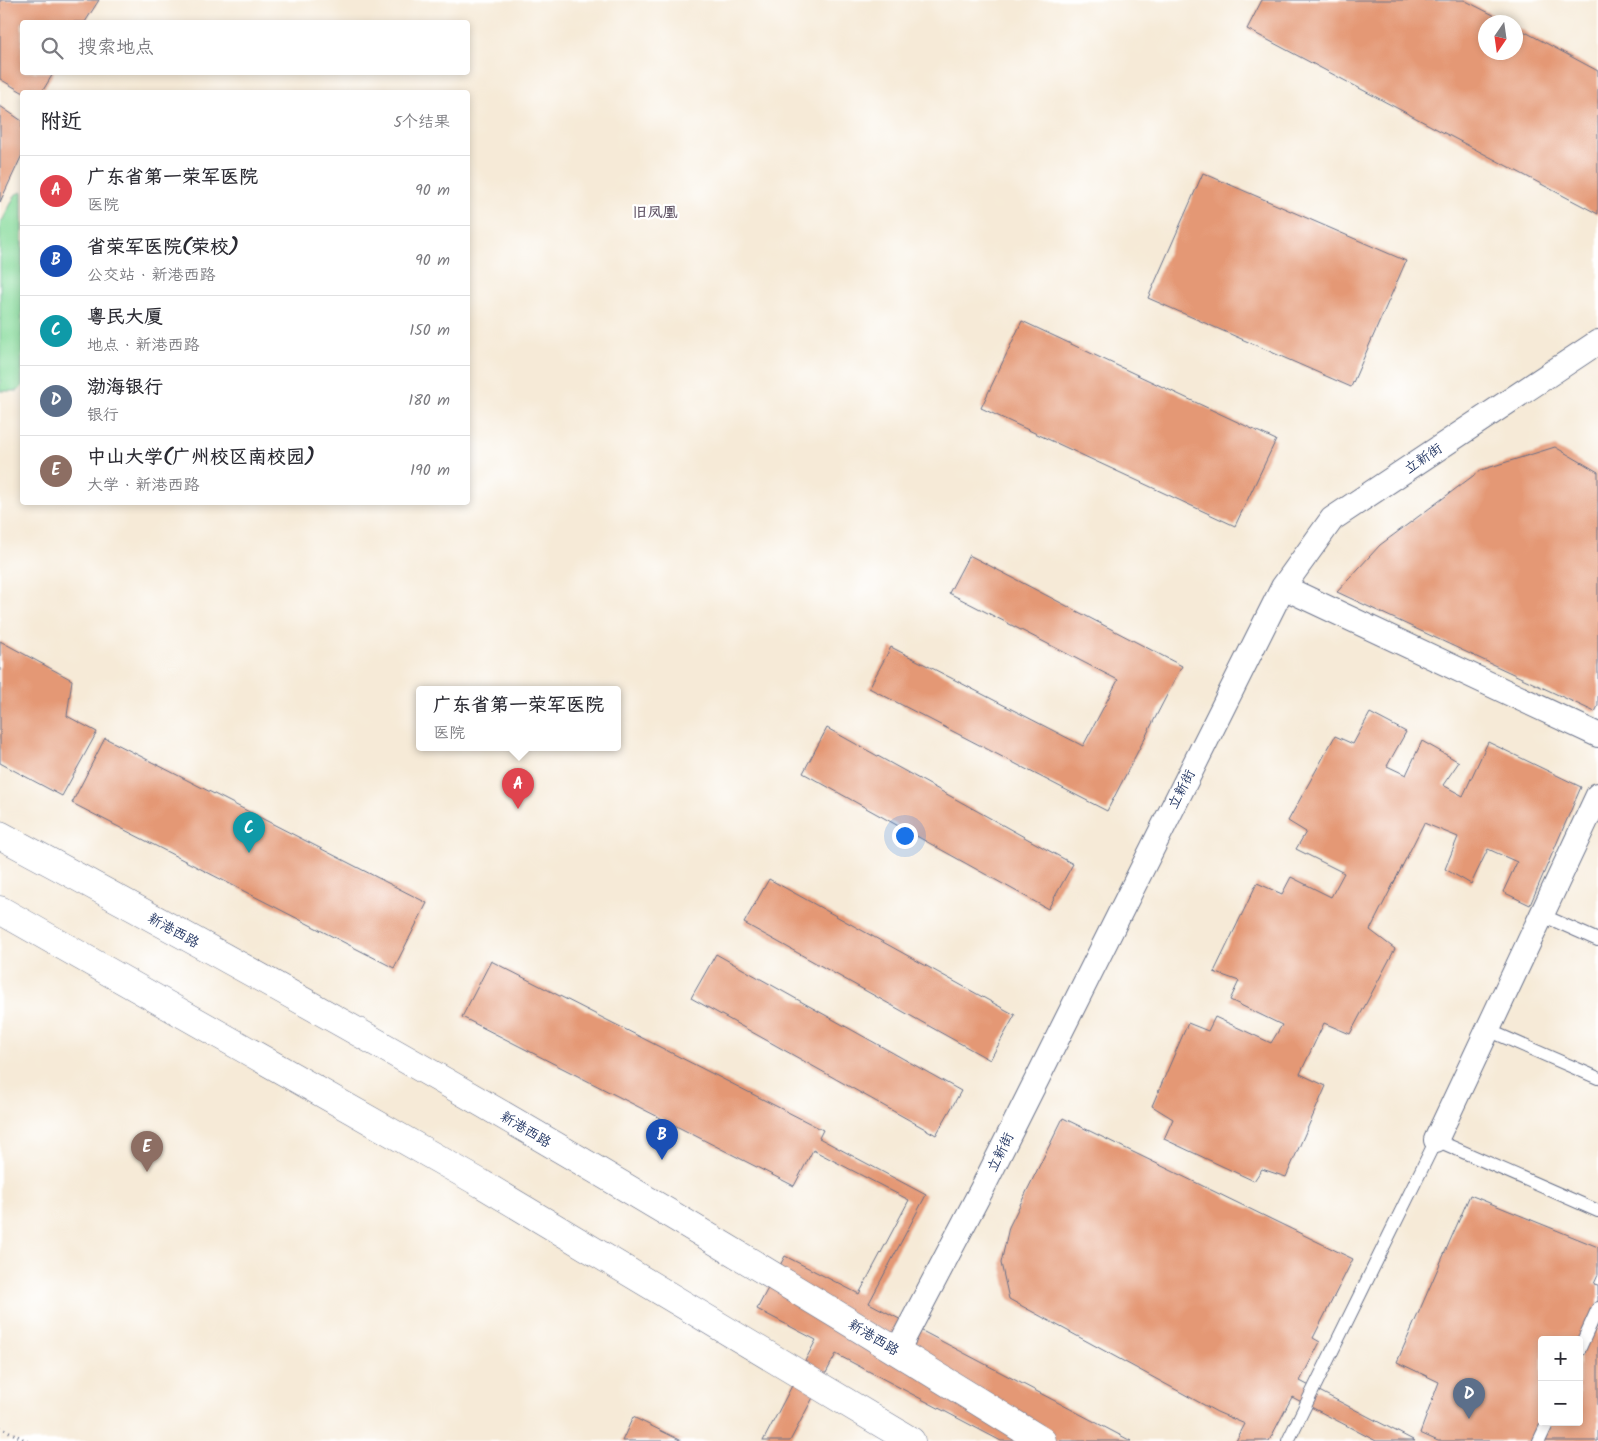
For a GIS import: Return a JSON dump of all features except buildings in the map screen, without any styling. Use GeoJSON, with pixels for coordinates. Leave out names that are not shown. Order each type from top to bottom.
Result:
{"type":"FeatureCollection","features":[{"type":"Feature","properties":{"kind":"main road","name":"新港西路"},"geometry":{"type":"LineString","coordinates":[[0,835],[288,993],[483,1103],[897,1351],[1042,1441]]}},
{"type":"Feature","properties":{"kind":"main road"},"geometry":{"type":"LineString","coordinates":[[0,910],[474,1179],[911,1441]]}},
{"type":"Feature","properties":{"kind":"street","name":"立新街"},"geometry":{"type":"LineString","coordinates":[[897,1351],[983,1187],[1283,587],[1332,519],[1598,342]]}},
{"type":"Feature","properties":{"kind":"street"},"geometry":{"type":"LineString","coordinates":[[1283,587],[1598,735]]}},
{"type":"Feature","properties":{"kind":"street"},"geometry":{"type":"LineString","coordinates":[[1436,1140],[1598,795]]}},
{"type":"Feature","properties":{"kind":"lane"},"geometry":{"type":"LineString","coordinates":[[1542,915],[1598,940]]}},
{"type":"Feature","properties":{"kind":"lane"},"geometry":{"type":"LineString","coordinates":[[1488,1030],[1598,1078]]}},
{"type":"Feature","properties":{"kind":"lane"},"geometry":{"type":"LineString","coordinates":[[1288,1441],[1436,1140],[1598,1212]]}},
{"type":"Feature","properties":{"kind":"lane"},"geometry":{"type":"LineString","coordinates":[[1583,1341],[1598,1308]]}},
{"type":"Feature","properties":{"kind":"lane"},"geometry":{"type":"LineString","coordinates":[[1539,1441],[1546,1426]]}},
{"type":"Feature","properties":{"kind":"path"},"geometry":{"type":"LineString","coordinates":[[0,1427],[27,1441]]}},
{"type":"Feature","properties":{"kind":"green space"},"geometry":{"type":"Polygon","coordinates":[[[20,193],[20,389],[18,391],[0,391],[0,225],[16,194],[20,193]]]}},
{"type":"Feature","properties":{"kind":"place","name":"广东省第一荣军医院"},"geometry":{"type":"Point","coordinates":[518,809]}},
{"type":"Feature","properties":{"kind":"place","name":"粤民大厦"},"geometry":{"type":"Point","coordinates":[249,853]}},
{"type":"Feature","properties":{"kind":"place","name":"省荣军医院(荣校)"},"geometry":{"type":"Point","coordinates":[662,1160]}},
{"type":"Feature","properties":{"kind":"place","name":"中山大学(广州校区南校园)"},"geometry":{"type":"Point","coordinates":[147,1172]}},
{"type":"Feature","properties":{"kind":"place","name":"渤海银行"},"geometry":{"type":"Point","coordinates":[1469,1419]}},
{"type":"Feature","properties":{"kind":"district","name":"旧凤凰"},"geometry":{"type":"Point","coordinates":[655,212]}}]}
